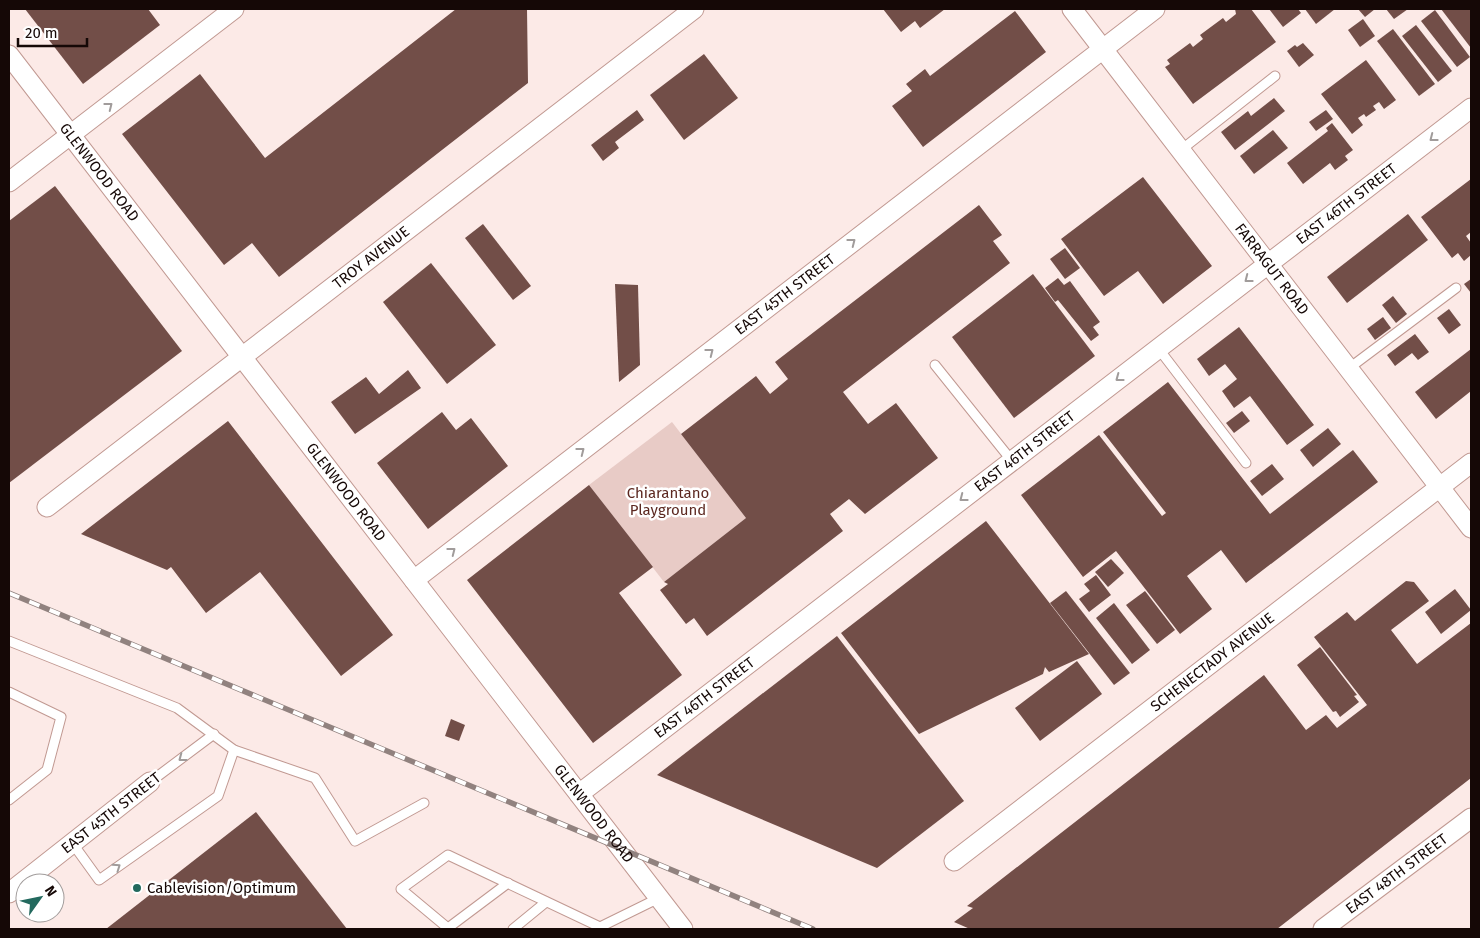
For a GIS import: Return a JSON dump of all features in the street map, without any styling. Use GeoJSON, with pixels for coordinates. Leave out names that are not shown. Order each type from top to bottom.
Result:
{"type":"FeatureCollection","features":[{"type":"Feature","properties":{"kind":"street"},"geometry":{"type":"LineString","coordinates":[[9,182],[234,9]]}},
{"type":"Feature","properties":{"kind":"street","name":"TROY AVENUE"},"geometry":{"type":"LineString","coordinates":[[47,506],[694,9]]}},
{"type":"Feature","properties":{"kind":"street","name":"FARRAGUT ROAD"},"geometry":{"type":"LineString","coordinates":[[1072,9],[1471,528]]}},
{"type":"Feature","properties":{"kind":"street","name":"EAST 45TH STREET"},"geometry":{"type":"LineString","coordinates":[[414,580],[1155,9]]}},
{"type":"Feature","properties":{"kind":"street","name":"GLENWOOD ROAD"},"geometry":{"type":"LineString","coordinates":[[9,55],[683,929]]}},
{"type":"Feature","properties":{"kind":"street","name":"EAST 46TH STREET"},"geometry":{"type":"LineString","coordinates":[[578,794],[1471,108]]}},
{"type":"Feature","properties":{"kind":"street","name":"SCHENECTADY AVENUE"},"geometry":{"type":"LineString","coordinates":[[954,861],[1471,463]]}},
{"type":"Feature","properties":{"kind":"street","name":"EAST 45TH STREET"},"geometry":{"type":"LineString","coordinates":[[9,893],[150,782]]}},
{"type":"Feature","properties":{"kind":"street","name":"EAST 48TH STREET"},"geometry":{"type":"LineString","coordinates":[[1323,929],[1471,818]]}},
{"type":"Feature","properties":{"kind":"lane"},"geometry":{"type":"LineString","coordinates":[[1180,150],[1275,76]]}},
{"type":"Feature","properties":{"kind":"lane"},"geometry":{"type":"LineString","coordinates":[[1348,369],[1456,288]]}},
{"type":"Feature","properties":{"kind":"lane"},"geometry":{"type":"LineString","coordinates":[[1158,348],[1246,463]]}},
{"type":"Feature","properties":{"kind":"lane"},"geometry":{"type":"LineString","coordinates":[[935,365],[1012,461]]}},
{"type":"Feature","properties":{"kind":"lane"},"geometry":{"type":"LineString","coordinates":[[9,642],[177,708],[234,750],[315,778],[355,842],[424,804]]}},
{"type":"Feature","properties":{"kind":"lane"},"geometry":{"type":"LineString","coordinates":[[9,692],[62,717],[47,770],[9,800]]}},
{"type":"Feature","properties":{"kind":"lane","name":"EAST 45TH STREET"},"geometry":{"type":"LineString","coordinates":[[150,782],[214,734]]}},
{"type":"Feature","properties":{"kind":"lane"},"geometry":{"type":"LineString","coordinates":[[73,844],[99,880],[218,796],[234,750]]}},
{"type":"Feature","properties":{"kind":"lane"},"geometry":{"type":"LineString","coordinates":[[508,883],[448,929],[401,889],[448,854],[508,883],[598,928],[659,898]]}},
{"type":"Feature","properties":{"kind":"lane"},"geometry":{"type":"LineString","coordinates":[[513,929],[546,902]]}},
{"type":"Feature","properties":{"kind":"green space","name":"Chiarantano Playground"},"geometry":{"type":"Polygon","coordinates":[[[672,422],[746,518],[664,582],[589,485],[672,422]]]}},
{"type":"Feature","properties":{"kind":"building"},"geometry":{"type":"Polygon","coordinates":[[[25,9],[148,9],[160,25],[83,84],[25,9]]]}},
{"type":"Feature","properties":{"kind":"building"},"geometry":{"type":"Polygon","coordinates":[[[456,9],[527,9],[528,83],[279,277],[252,243],[224,265],[122,134],[200,74],[265,158],[456,9]]]}},
{"type":"Feature","properties":{"kind":"building"},"geometry":{"type":"Polygon","coordinates":[[[883,9],[945,9],[920,28],[915,21],[901,32],[883,9]]]}},
{"type":"Feature","properties":{"kind":"building"},"geometry":{"type":"Polygon","coordinates":[[[1235,9],[1251,9],[1276,42],[1193,104],[1165,67],[1170,64],[1167,60],[1190,43],[1193,47],[1203,39],[1200,35],[1223,18],[1226,22],[1236,14],[1235,9]]]}},
{"type":"Feature","properties":{"kind":"building"},"geometry":{"type":"Polygon","coordinates":[[[1269,9],[1298,9],[1301,13],[1283,27],[1269,9]]]}},
{"type":"Feature","properties":{"kind":"building"},"geometry":{"type":"Polygon","coordinates":[[[1305,9],[1335,9],[1316,24],[1305,9]]]}},
{"type":"Feature","properties":{"kind":"building"},"geometry":{"type":"Polygon","coordinates":[[[1358,9],[1375,9],[1365,17],[1358,9]]]}},
{"type":"Feature","properties":{"kind":"building"},"geometry":{"type":"Polygon","coordinates":[[[1386,9],[1408,9],[1394,19],[1386,9]]]}},
{"type":"Feature","properties":{"kind":"building"},"geometry":{"type":"Polygon","coordinates":[[[1441,9],[1471,9],[1471,48],[1441,9]]]}},
{"type":"Feature","properties":{"kind":"building"},"geometry":{"type":"Polygon","coordinates":[[[1435,10],[1470,57],[1457,67],[1421,21],[1435,10]]]}},
{"type":"Feature","properties":{"kind":"building"},"geometry":{"type":"Polygon","coordinates":[[[1015,11],[1046,52],[923,147],[892,106],[912,91],[906,84],[925,69],[930,76],[1015,11]]]}},
{"type":"Feature","properties":{"kind":"building"},"geometry":{"type":"Polygon","coordinates":[[[1363,19],[1375,36],[1360,47],[1348,30],[1363,19]]]}},
{"type":"Feature","properties":{"kind":"building"},"geometry":{"type":"Polygon","coordinates":[[[1416,25],[1452,71],[1438,82],[1402,36],[1416,25]]]}},
{"type":"Feature","properties":{"kind":"building"},"geometry":{"type":"Polygon","coordinates":[[[1393,29],[1435,84],[1419,96],[1377,41],[1393,29]]]}},
{"type":"Feature","properties":{"kind":"building"},"geometry":{"type":"Polygon","coordinates":[[[1303,43],[1314,55],[1299,67],[1287,51],[1295,45],[1297,47],[1303,43]]]}},
{"type":"Feature","properties":{"kind":"building"},"geometry":{"type":"Polygon","coordinates":[[[704,54],[738,98],[684,140],[650,95],[704,54]]]}},
{"type":"Feature","properties":{"kind":"building"},"geometry":{"type":"Polygon","coordinates":[[[1366,60],[1396,100],[1384,109],[1379,102],[1373,106],[1376,110],[1366,117],[1364,114],[1358,118],[1363,125],[1352,134],[1321,94],[1366,60]]]}},
{"type":"Feature","properties":{"kind":"building"},"geometry":{"type":"Polygon","coordinates":[[[1274,98],[1285,111],[1235,150],[1221,132],[1248,111],[1251,116],[1274,98]]]}},
{"type":"Feature","properties":{"kind":"building"},"geometry":{"type":"Polygon","coordinates":[[[637,110],[644,120],[615,142],[619,148],[603,161],[591,145],[637,110]]]}},
{"type":"Feature","properties":{"kind":"building"},"geometry":{"type":"Polygon","coordinates":[[[1326,110],[1333,119],[1316,131],[1309,122],[1326,110]]]}},
{"type":"Feature","properties":{"kind":"building"},"geometry":{"type":"Polygon","coordinates":[[[1332,123],[1353,150],[1345,156],[1348,160],[1335,170],[1330,163],[1303,184],[1287,163],[1328,131],[1326,128],[1332,123]]]}},
{"type":"Feature","properties":{"kind":"building"},"geometry":{"type":"Polygon","coordinates":[[[1273,130],[1288,148],[1254,174],[1240,156],[1273,130]]]}},
{"type":"Feature","properties":{"kind":"building"},"geometry":{"type":"Polygon","coordinates":[[[1143,177],[1212,266],[1163,304],[1138,271],[1104,296],[1061,239],[1143,177]]]}},
{"type":"Feature","properties":{"kind":"building"},"geometry":{"type":"Polygon","coordinates":[[[1471,179],[1471,232],[1466,236],[1471,243],[1471,255],[1464,261],[1458,253],[1452,258],[1421,217],[1471,179]]]}},
{"type":"Feature","properties":{"kind":"building"},"geometry":{"type":"Polygon","coordinates":[[[55,186],[182,351],[9,483],[9,221],[55,186]]]}},
{"type":"Feature","properties":{"kind":"building"},"geometry":{"type":"Polygon","coordinates":[[[979,205],[1002,235],[993,241],[1010,263],[843,392],[868,424],[896,403],[938,458],[865,514],[849,499],[830,514],[843,531],[707,636],[694,618],[686,624],[660,590],[668,584],[664,582],[746,518],[681,434],[756,376],[770,394],[788,379],[775,362],[979,205]]]}},
{"type":"Feature","properties":{"kind":"building"},"geometry":{"type":"Polygon","coordinates":[[[1408,214],[1428,240],[1347,303],[1327,277],[1408,214]]]}},
{"type":"Feature","properties":{"kind":"building"},"geometry":{"type":"Polygon","coordinates":[[[483,224],[531,286],[513,300],[465,238],[483,224]]]}},
{"type":"Feature","properties":{"kind":"building"},"geometry":{"type":"Polygon","coordinates":[[[1065,248],[1080,268],[1065,279],[1050,259],[1065,248]]]}},
{"type":"Feature","properties":{"kind":"building"},"geometry":{"type":"Polygon","coordinates":[[[431,263],[496,345],[447,384],[383,302],[431,263]]]}},
{"type":"Feature","properties":{"kind":"building"},"geometry":{"type":"Polygon","coordinates":[[[1033,274],[1095,356],[1014,418],[952,337],[1033,274]]]}},
{"type":"Feature","properties":{"kind":"building"},"geometry":{"type":"Polygon","coordinates":[[[1058,278],[1064,285],[1070,281],[1100,322],[1093,327],[1099,335],[1091,341],[1058,300],[1055,302],[1045,288],[1058,278]]]}},
{"type":"Feature","properties":{"kind":"building"},"geometry":{"type":"Polygon","coordinates":[[[1471,279],[1471,293],[1464,284],[1471,279]]]}},
{"type":"Feature","properties":{"kind":"building"},"geometry":{"type":"Polygon","coordinates":[[[615,284],[638,285],[640,365],[619,382],[615,284]]]}},
{"type":"Feature","properties":{"kind":"building"},"geometry":{"type":"Polygon","coordinates":[[[1393,296],[1407,314],[1396,323],[1382,305],[1393,296]]]}},
{"type":"Feature","properties":{"kind":"building"},"geometry":{"type":"Polygon","coordinates":[[[1449,309],[1461,325],[1449,334],[1437,318],[1449,309]]]}},
{"type":"Feature","properties":{"kind":"building"},"geometry":{"type":"Polygon","coordinates":[[[1383,317],[1391,328],[1375,340],[1367,329],[1383,317]]]}},
{"type":"Feature","properties":{"kind":"building"},"geometry":{"type":"Polygon","coordinates":[[[1239,327],[1314,425],[1287,445],[1250,396],[1234,408],[1222,391],[1237,379],[1225,364],[1209,376],[1197,359],[1239,327]]]}},
{"type":"Feature","properties":{"kind":"building"},"geometry":{"type":"Polygon","coordinates":[[[1415,334],[1429,352],[1418,360],[1412,353],[1395,366],[1387,355],[1415,334]]]}},
{"type":"Feature","properties":{"kind":"building"},"geometry":{"type":"Polygon","coordinates":[[[1471,349],[1471,391],[1436,419],[1415,392],[1471,349]]]}},
{"type":"Feature","properties":{"kind":"building"},"geometry":{"type":"Polygon","coordinates":[[[408,370],[421,388],[355,434],[331,402],[366,377],[379,394],[408,370]]]}},
{"type":"Feature","properties":{"kind":"building"},"geometry":{"type":"Polygon","coordinates":[[[1168,382],[1270,514],[1353,450],[1378,482],[1246,583],[1221,550],[1187,576],[1212,609],[1180,634],[1116,551],[1083,577],[1021,495],[1099,435],[1162,516],[1166,513],[1103,432],[1168,382]]]}},
{"type":"Feature","properties":{"kind":"building"},"geometry":{"type":"Polygon","coordinates":[[[1242,411],[1250,421],[1234,433],[1226,423],[1242,411]]]}},
{"type":"Feature","properties":{"kind":"building"},"geometry":{"type":"Polygon","coordinates":[[[442,412],[456,430],[471,418],[508,466],[428,529],[377,463],[442,412]]]}},
{"type":"Feature","properties":{"kind":"building"},"geometry":{"type":"Polygon","coordinates":[[[228,421],[393,635],[341,676],[260,572],[206,613],[171,567],[167,570],[81,534],[228,421]]]}},
{"type":"Feature","properties":{"kind":"building"},"geometry":{"type":"Polygon","coordinates":[[[1328,428],[1341,444],[1313,467],[1300,450],[1328,428]]]}},
{"type":"Feature","properties":{"kind":"building"},"geometry":{"type":"Polygon","coordinates":[[[1272,464],[1284,479],[1262,496],[1250,481],[1272,464]]]}},
{"type":"Feature","properties":{"kind":"building"},"geometry":{"type":"Polygon","coordinates":[[[589,485],[653,567],[619,593],[682,675],[593,743],[467,580],[589,485]]]}},
{"type":"Feature","properties":{"kind":"building"},"geometry":{"type":"Polygon","coordinates":[[[986,521],[1089,654],[1049,672],[1045,667],[1043,674],[919,734],[841,633],[986,521]]]}},
{"type":"Feature","properties":{"kind":"building"},"geometry":{"type":"Polygon","coordinates":[[[1111,559],[1124,573],[1108,587],[1095,572],[1111,559]]]}},
{"type":"Feature","properties":{"kind":"building"},"geometry":{"type":"Polygon","coordinates":[[[1096,575],[1111,595],[1089,612],[1079,599],[1090,591],[1084,584],[1096,575]]]}},
{"type":"Feature","properties":{"kind":"building"},"geometry":{"type":"Polygon","coordinates":[[[1406,581],[1414,582],[1429,601],[1391,630],[1417,664],[1471,623],[1471,778],[1277,929],[970,929],[954,922],[973,908],[967,906],[1264,675],[1306,730],[1326,715],[1337,728],[1367,705],[1314,637],[1347,612],[1355,621],[1406,581]]]}},
{"type":"Feature","properties":{"kind":"building"},"geometry":{"type":"Polygon","coordinates":[[[1455,589],[1471,610],[1441,634],[1425,612],[1455,589]]]}},
{"type":"Feature","properties":{"kind":"building"},"geometry":{"type":"Polygon","coordinates":[[[1066,591],[1130,673],[1114,685],[1050,603],[1066,591]]]}},
{"type":"Feature","properties":{"kind":"building"},"geometry":{"type":"Polygon","coordinates":[[[1145,591],[1175,630],[1157,644],[1126,605],[1145,591]]]}},
{"type":"Feature","properties":{"kind":"building"},"geometry":{"type":"Polygon","coordinates":[[[1114,603],[1150,650],[1132,664],[1096,618],[1114,603]]]}},
{"type":"Feature","properties":{"kind":"building"},"geometry":{"type":"Polygon","coordinates":[[[837,636],[964,801],[877,868],[657,775],[837,636]]]}},
{"type":"Feature","properties":{"kind":"building"},"geometry":{"type":"Polygon","coordinates":[[[1320,647],[1357,695],[1354,696],[1359,702],[1340,717],[1336,711],[1333,712],[1297,665],[1320,647]]]}},
{"type":"Feature","properties":{"kind":"building"},"geometry":{"type":"Polygon","coordinates":[[[1077,661],[1102,694],[1040,741],[1015,708],[1077,661]]]}},
{"type":"Feature","properties":{"kind":"building"},"geometry":{"type":"Polygon","coordinates":[[[451,719],[465,725],[459,741],[445,736],[451,719]]]}},
{"type":"Feature","properties":{"kind":"building"},"geometry":{"type":"Polygon","coordinates":[[[256,812],[347,929],[106,929],[256,812]]]}},
{"type":"Feature","properties":{"kind":"railway"},"geometry":{"type":"LineString","coordinates":[[9,593],[813,929]]}},
{"type":"Feature","properties":{"kind":"place","name":"Cablevision/Optimum"},"geometry":{"type":"Point","coordinates":[137,888]}}]}
